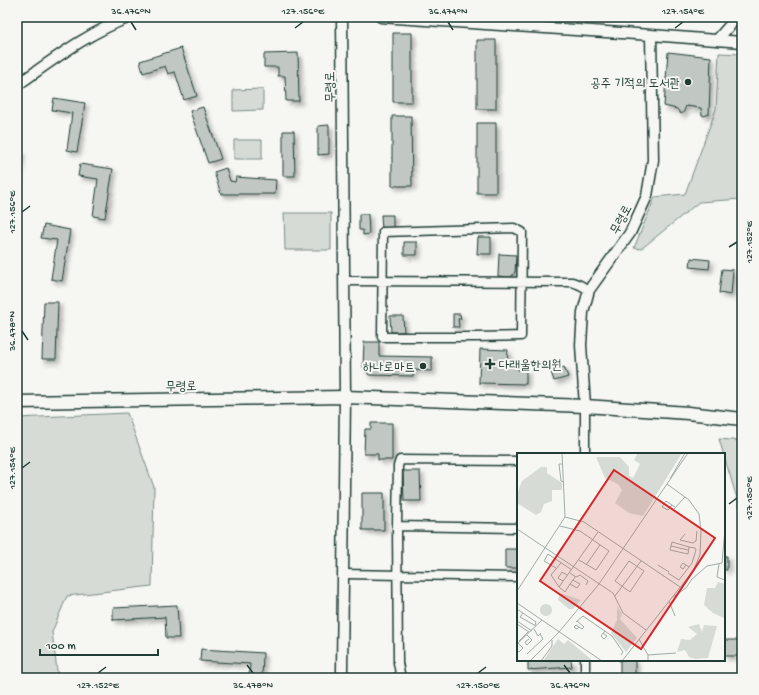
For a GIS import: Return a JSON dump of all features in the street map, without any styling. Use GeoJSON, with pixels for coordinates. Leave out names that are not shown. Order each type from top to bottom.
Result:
{"type":"FeatureCollection","features":[{"type":"Feature","properties":{"kind":"main road","name":"무령로"},"geometry":{"type":"LineString","coordinates":[[17,402],[345,397],[585,406],[688,413],[742,419]]}},
{"type":"Feature","properties":{"kind":"street"},"geometry":{"type":"LineString","coordinates":[[17,85],[92,35],[130,17]]}},
{"type":"Feature","properties":{"kind":"street","name":"무령로"},"geometry":{"type":"LineString","coordinates":[[342,17],[345,397],[342,671],[344,678]]}},
{"type":"Feature","properties":{"kind":"street"},"geometry":{"type":"LineString","coordinates":[[381,17],[443,19],[742,42]]}},
{"type":"Feature","properties":{"kind":"street"},"geometry":{"type":"LineString","coordinates":[[717,40],[737,17]]}},
{"type":"Feature","properties":{"kind":"street","name":"무령로"},"geometry":{"type":"LineString","coordinates":[[585,406],[582,339],[583,312],[589,290],[630,233],[647,196],[653,160],[651,35]]}},
{"type":"Feature","properties":{"kind":"street"},"geometry":{"type":"LineString","coordinates":[[514,228],[522,232],[521,336],[382,337],[382,281],[383,232],[514,228]]}},
{"type":"Feature","properties":{"kind":"street"},"geometry":{"type":"LineString","coordinates":[[344,281],[572,282],[589,290]]}},
{"type":"Feature","properties":{"kind":"street"},"geometry":{"type":"LineString","coordinates":[[585,406],[585,453]]}},
{"type":"Feature","properties":{"kind":"street"},"geometry":{"type":"LineString","coordinates":[[401,678],[398,663],[397,575],[398,466],[400,460],[517,461]]}},
{"type":"Feature","properties":{"kind":"street"},"geometry":{"type":"LineString","coordinates":[[397,526],[517,528]]}},
{"type":"Feature","properties":{"kind":"street"},"geometry":{"type":"LineString","coordinates":[[344,574],[517,577]]}},
{"type":"Feature","properties":{"kind":"street"},"geometry":{"type":"LineString","coordinates":[[585,661],[585,678]]}},
{"type":"Feature","properties":{"kind":"shaded area"},"geometry":{"type":"Polygon","coordinates":[[[719,53],[742,54],[742,199],[699,202],[641,249],[634,248],[655,197],[685,194],[716,109],[719,53]]]}},
{"type":"Feature","properties":{"kind":"shaded area"},"geometry":{"type":"Polygon","coordinates":[[[263,89],[263,110],[233,111],[233,90],[263,89]]]}},
{"type":"Feature","properties":{"kind":"shaded area"},"geometry":{"type":"Polygon","coordinates":[[[234,140],[262,140],[262,159],[234,159],[234,140]]]}},
{"type":"Feature","properties":{"kind":"shaded area"},"geometry":{"type":"Polygon","coordinates":[[[284,213],[331,213],[331,250],[285,250],[284,213]]]}},
{"type":"Feature","properties":{"kind":"shaded area"},"geometry":{"type":"Polygon","coordinates":[[[127,413],[154,487],[152,586],[67,596],[52,632],[58,678],[17,678],[17,418],[127,413]]]}},
{"type":"Feature","properties":{"kind":"shaded area"},"geometry":{"type":"Polygon","coordinates":[[[719,439],[742,441],[742,515],[725,459],[725,453],[723,453],[719,439]]]}},
{"type":"Feature","properties":{"kind":"building"},"geometry":{"type":"Polygon","coordinates":[[[393,33],[412,33],[412,102],[393,102],[393,33]]]}},
{"type":"Feature","properties":{"kind":"building"},"geometry":{"type":"Polygon","coordinates":[[[477,40],[496,40],[496,109],[477,109],[477,40]]]}},
{"type":"Feature","properties":{"kind":"building"},"geometry":{"type":"Polygon","coordinates":[[[181,48],[197,96],[184,100],[175,72],[168,74],[165,66],[143,73],[140,61],[181,48]]]}},
{"type":"Feature","properties":{"kind":"building","name":"공주 기적의 도서관"},"geometry":{"type":"Polygon","coordinates":[[[668,52],[711,57],[709,114],[704,116],[702,115],[701,108],[686,106],[681,114],[677,109],[664,106],[668,52]]]}},
{"type":"Feature","properties":{"kind":"building"},"geometry":{"type":"Polygon","coordinates":[[[298,53],[299,101],[286,101],[285,76],[278,76],[278,67],[264,67],[264,54],[298,53]]]}},
{"type":"Feature","properties":{"kind":"building"},"geometry":{"type":"Polygon","coordinates":[[[54,98],[85,103],[77,152],[67,150],[72,113],[52,110],[54,98]]]}},
{"type":"Feature","properties":{"kind":"building"},"geometry":{"type":"Polygon","coordinates":[[[203,107],[221,159],[208,163],[190,111],[203,107]]]}},
{"type":"Feature","properties":{"kind":"building"},"geometry":{"type":"Polygon","coordinates":[[[392,116],[411,116],[412,186],[392,186],[392,116]]]}},
{"type":"Feature","properties":{"kind":"building"},"geometry":{"type":"Polygon","coordinates":[[[477,123],[496,123],[496,193],[477,193],[477,123]]]}},
{"type":"Feature","properties":{"kind":"building"},"geometry":{"type":"Polygon","coordinates":[[[329,125],[329,154],[318,155],[318,126],[329,125]]]}},
{"type":"Feature","properties":{"kind":"building"},"geometry":{"type":"Polygon","coordinates":[[[283,131],[294,131],[295,176],[283,176],[283,131]]]}},
{"type":"Feature","properties":{"kind":"building"},"geometry":{"type":"Polygon","coordinates":[[[17,151],[21,152],[17,180],[17,151]]]}},
{"type":"Feature","properties":{"kind":"building"},"geometry":{"type":"Polygon","coordinates":[[[80,164],[113,169],[105,218],[93,216],[98,179],[78,176],[80,164]]]}},
{"type":"Feature","properties":{"kind":"building"},"geometry":{"type":"Polygon","coordinates":[[[226,168],[230,181],[235,182],[236,177],[276,180],[275,194],[221,194],[214,172],[226,168]]]}},
{"type":"Feature","properties":{"kind":"building"},"geometry":{"type":"Polygon","coordinates":[[[359,214],[368,214],[369,234],[363,235],[363,230],[359,230],[359,214]]]}},
{"type":"Feature","properties":{"kind":"building"},"geometry":{"type":"Polygon","coordinates":[[[381,215],[393,215],[393,230],[382,230],[381,215]]]}},
{"type":"Feature","properties":{"kind":"building"},"geometry":{"type":"Polygon","coordinates":[[[44,225],[70,230],[62,281],[51,279],[57,240],[41,238],[44,225]]]}},
{"type":"Feature","properties":{"kind":"building"},"geometry":{"type":"Polygon","coordinates":[[[478,237],[491,237],[491,254],[477,254],[478,237]]]}},
{"type":"Feature","properties":{"kind":"building"},"geometry":{"type":"Polygon","coordinates":[[[404,242],[417,242],[417,255],[404,255],[404,242]]]}},
{"type":"Feature","properties":{"kind":"building"},"geometry":{"type":"Polygon","coordinates":[[[499,254],[516,255],[515,272],[511,277],[498,276],[499,254]]]}},
{"type":"Feature","properties":{"kind":"building"},"geometry":{"type":"Polygon","coordinates":[[[691,258],[710,260],[709,269],[690,267],[691,258]]]}},
{"type":"Feature","properties":{"kind":"building"},"geometry":{"type":"Polygon","coordinates":[[[722,269],[733,270],[731,295],[719,293],[722,269]]]}},
{"type":"Feature","properties":{"kind":"building"},"geometry":{"type":"Polygon","coordinates":[[[742,271],[742,297],[739,297],[742,271]]]}},
{"type":"Feature","properties":{"kind":"building"},"geometry":{"type":"Polygon","coordinates":[[[44,302],[58,302],[56,359],[42,359],[44,302]]]}},
{"type":"Feature","properties":{"kind":"building"},"geometry":{"type":"Polygon","coordinates":[[[453,314],[460,314],[461,319],[458,319],[459,327],[453,327],[453,314]]]}},
{"type":"Feature","properties":{"kind":"building"},"geometry":{"type":"Polygon","coordinates":[[[390,316],[403,316],[404,332],[391,332],[390,316]]]}},
{"type":"Feature","properties":{"kind":"building"},"geometry":{"type":"Polygon","coordinates":[[[364,342],[379,342],[379,356],[432,357],[432,371],[413,370],[413,376],[369,375],[363,367],[364,342]]]}},
{"type":"Feature","properties":{"kind":"building"},"geometry":{"type":"Polygon","coordinates":[[[480,349],[508,350],[507,361],[511,361],[511,364],[516,364],[516,368],[518,368],[518,370],[526,370],[526,384],[479,383],[480,349]]]}},
{"type":"Feature","properties":{"kind":"building"},"geometry":{"type":"Polygon","coordinates":[[[564,367],[568,377],[554,381],[551,372],[564,367]]]}},
{"type":"Feature","properties":{"kind":"building"},"geometry":{"type":"Polygon","coordinates":[[[371,423],[392,423],[392,460],[378,460],[378,454],[364,454],[365,429],[371,429],[371,423]]]}},
{"type":"Feature","properties":{"kind":"building"},"geometry":{"type":"Polygon","coordinates":[[[403,471],[420,471],[421,501],[404,501],[403,471]]]}},
{"type":"Feature","properties":{"kind":"building"},"geometry":{"type":"Polygon","coordinates":[[[362,493],[384,493],[384,530],[362,530],[362,493]]]}},
{"type":"Feature","properties":{"kind":"building"},"geometry":{"type":"Polygon","coordinates":[[[505,549],[517,549],[517,568],[505,568],[505,549]]]}},
{"type":"Feature","properties":{"kind":"building"},"geometry":{"type":"Polygon","coordinates":[[[725,556],[727,556],[727,570],[725,570],[725,556]]]}},
{"type":"Feature","properties":{"kind":"building"},"geometry":{"type":"Polygon","coordinates":[[[177,605],[179,638],[166,638],[165,617],[113,620],[113,608],[177,605]]]}},
{"type":"Feature","properties":{"kind":"building"},"geometry":{"type":"Polygon","coordinates":[[[725,640],[742,640],[742,656],[725,656],[725,640]]]}},
{"type":"Feature","properties":{"kind":"building"},"geometry":{"type":"Polygon","coordinates":[[[201,649],[263,653],[262,678],[249,678],[250,664],[200,661],[201,649]]]}},
{"type":"Feature","properties":{"kind":"building"},"geometry":{"type":"Polygon","coordinates":[[[528,661],[571,661],[572,667],[528,670],[528,661]]]}},
{"type":"Feature","properties":{"kind":"building"},"geometry":{"type":"Polygon","coordinates":[[[620,661],[635,661],[635,678],[620,678],[620,661]]]}},
{"type":"Feature","properties":{"kind":"building"},"geometry":{"type":"Polygon","coordinates":[[[83,674],[117,676],[117,678],[83,678],[83,674]]]}},
{"type":"Feature","properties":{"kind":"place","name":"공주 기적의 도서관"},"geometry":{"type":"Point","coordinates":[688,82]}},
{"type":"Feature","properties":{"kind":"place","name":"다래울한의원"},"geometry":{"type":"Point","coordinates":[490,364]}},
{"type":"Feature","properties":{"kind":"place","name":"하나로마트"},"geometry":{"type":"Point","coordinates":[423,366]}}]}
